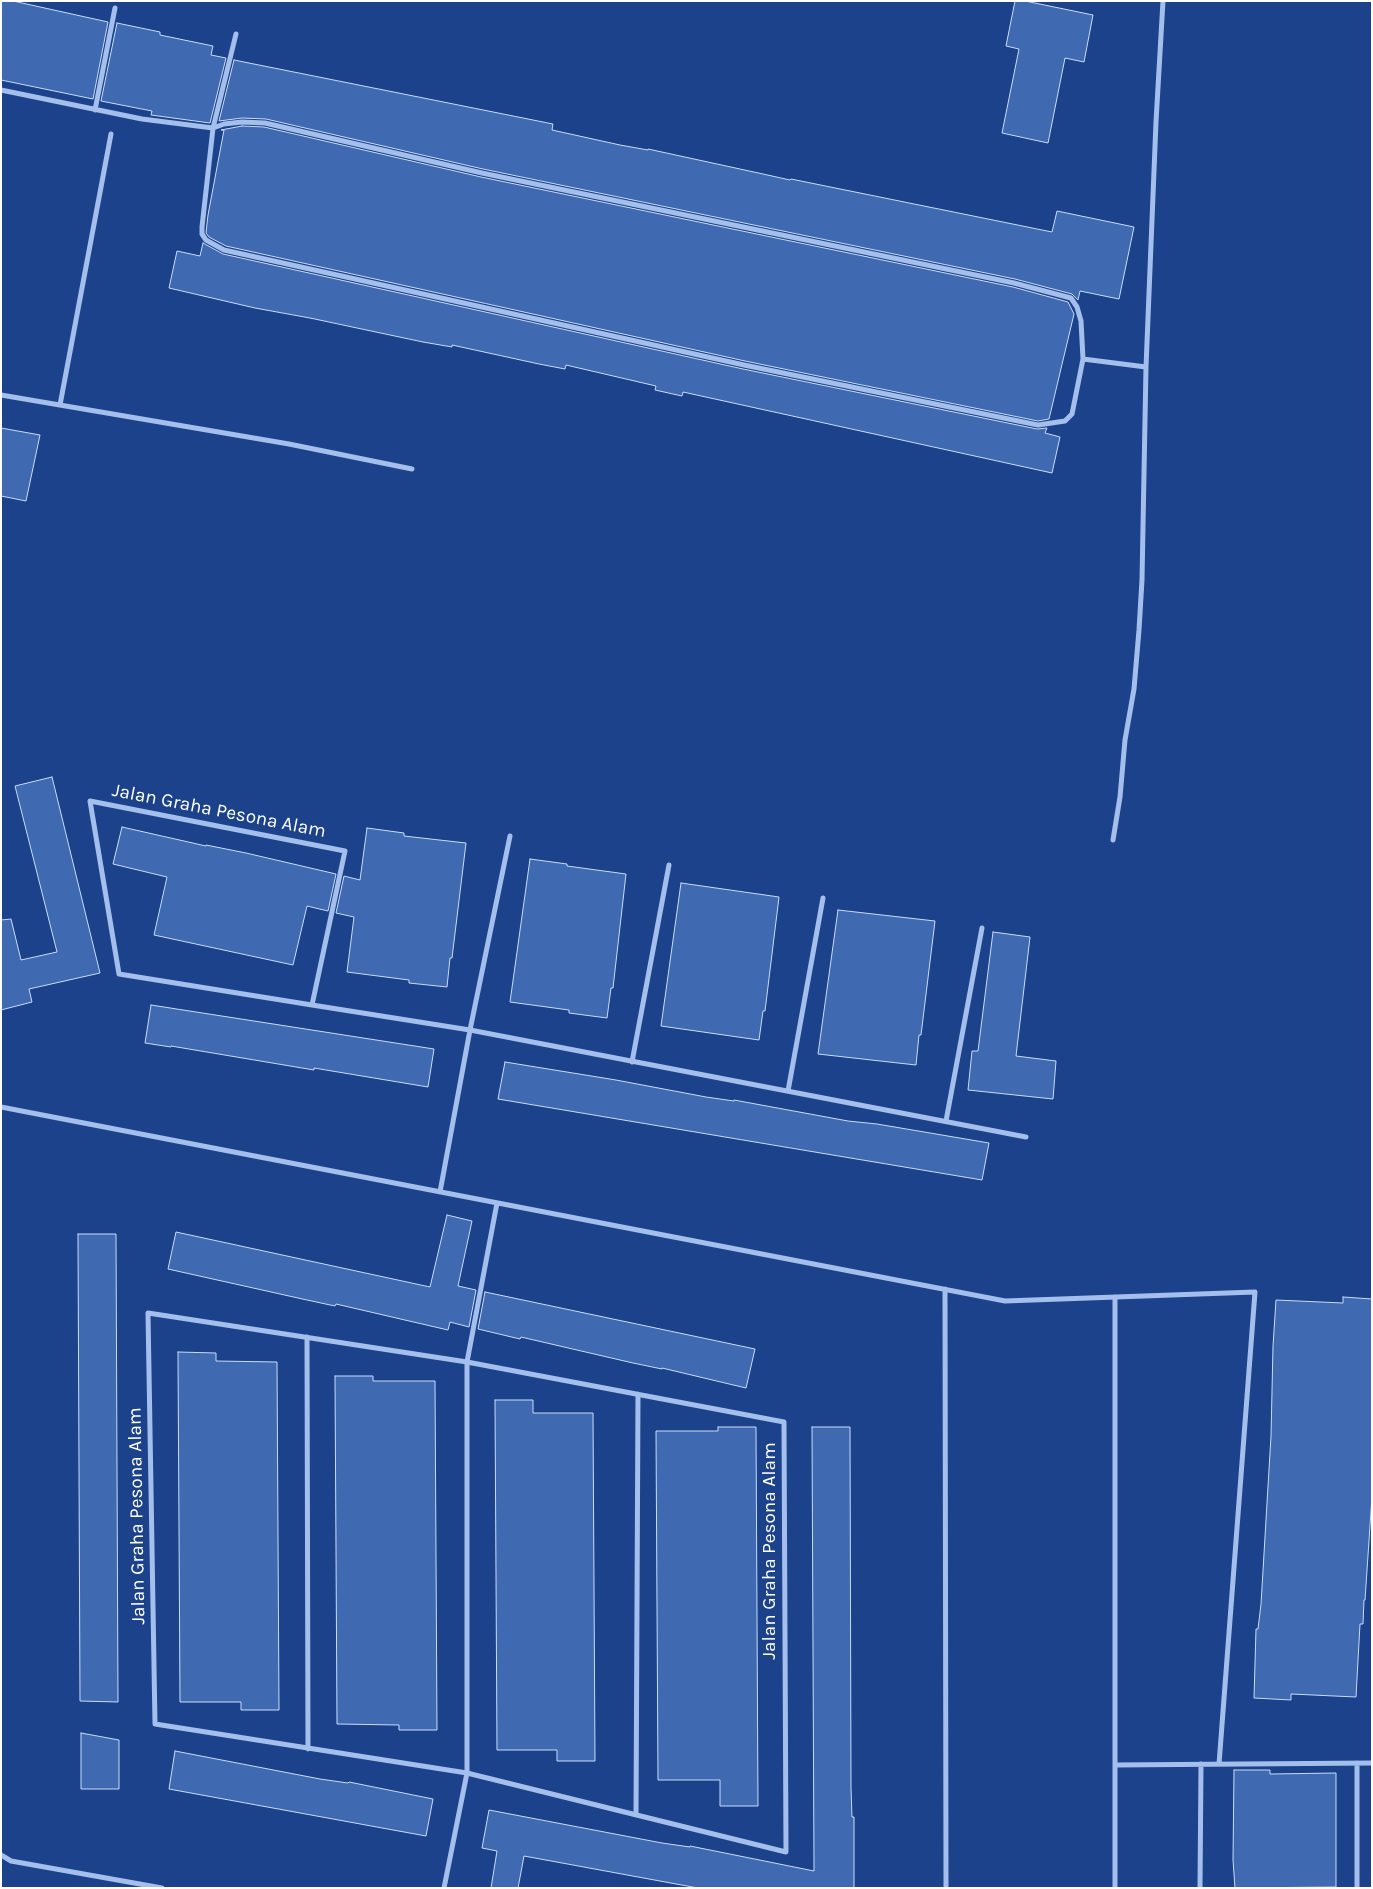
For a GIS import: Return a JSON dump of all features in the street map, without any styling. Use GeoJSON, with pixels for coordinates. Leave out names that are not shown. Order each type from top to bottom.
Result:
{"type":"FeatureCollection","features":[{"type":"Feature","properties":{"kind":"street"},"geometry":{"type":"LineString","coordinates":[[1114,840],[1125,740],[1134,689],[1142,580],[1146,367],[1156,122],[1164,1]]}},
{"type":"Feature","properties":{"kind":"street"},"geometry":{"type":"LineString","coordinates":[[94,110],[115,8]]}},
{"type":"Feature","properties":{"kind":"street"},"geometry":{"type":"LineString","coordinates":[[1,90],[142,119],[213,128],[224,124],[266,122],[482,174],[1014,283],[1058,294],[1071,298],[1078,307],[1081,321],[1083,359],[1072,414],[1065,421],[1038,425],[744,365],[224,250],[206,240],[202,234],[213,128],[236,34]]}},
{"type":"Feature","properties":{"kind":"street"},"geometry":{"type":"LineString","coordinates":[[60,405],[111,134]]}},
{"type":"Feature","properties":{"kind":"street"},"geometry":{"type":"LineString","coordinates":[[1083,359],[1146,367]]}},
{"type":"Feature","properties":{"kind":"street"},"geometry":{"type":"LineString","coordinates":[[1,395],[289,444],[412,469]]}},
{"type":"Feature","properties":{"kind":"street","name":"Jalan Graha Pesona Alam"},"geometry":{"type":"LineString","coordinates":[[312,1005],[345,851],[90,801],[119,974],[312,1005],[470,1030],[1026,1137]]}},
{"type":"Feature","properties":{"kind":"street"},"geometry":{"type":"LineString","coordinates":[[440,1192],[470,1030],[510,836]]}},
{"type":"Feature","properties":{"kind":"street"},"geometry":{"type":"LineString","coordinates":[[632,1062],[669,865]]}},
{"type":"Feature","properties":{"kind":"street"},"geometry":{"type":"LineString","coordinates":[[788,1091],[823,898]]}},
{"type":"Feature","properties":{"kind":"street"},"geometry":{"type":"LineString","coordinates":[[946,1121],[982,928]]}},
{"type":"Feature","properties":{"kind":"street"},"geometry":{"type":"LineString","coordinates":[[1,1107],[1006,1301],[1255,1292],[1219,1764]]}},
{"type":"Feature","properties":{"kind":"street"},"geometry":{"type":"LineString","coordinates":[[444,1888],[467,1773],[467,1362],[497,1203]]}},
{"type":"Feature","properties":{"kind":"street"},"geometry":{"type":"LineString","coordinates":[[945,1289],[946,1888]]}},
{"type":"Feature","properties":{"kind":"street"},"geometry":{"type":"LineString","coordinates":[[1115,1297],[1115,1888]]}},
{"type":"Feature","properties":{"kind":"street","name":"Jalan Graha Pesona Alam"},"geometry":{"type":"LineString","coordinates":[[148,1312],[467,1362],[784,1422],[786,1852],[467,1773],[155,1724],[148,1312]]}},
{"type":"Feature","properties":{"kind":"street"},"geometry":{"type":"LineString","coordinates":[[307,1337],[308,1748]]}},
{"type":"Feature","properties":{"kind":"street"},"geometry":{"type":"LineString","coordinates":[[636,1815],[638,1394]]}},
{"type":"Feature","properties":{"kind":"street"},"geometry":{"type":"LineString","coordinates":[[1358,1762],[1358,1888]]}},
{"type":"Feature","properties":{"kind":"street"},"geometry":{"type":"LineString","coordinates":[[1115,1765],[1372,1762]]}},
{"type":"Feature","properties":{"kind":"street"},"geometry":{"type":"LineString","coordinates":[[1200,1888],[1201,1764]]}},
{"type":"Feature","properties":{"kind":"street"},"geometry":{"type":"LineString","coordinates":[[1,1855],[11,1861],[162,1888]]}},
{"type":"Feature","properties":{"kind":"building"},"geometry":{"type":"Polygon","coordinates":[[[1,1],[13,1],[108,22],[93,99],[1,80],[1,1]]]}},
{"type":"Feature","properties":{"kind":"building"},"geometry":{"type":"Polygon","coordinates":[[[1015,1],[1025,1],[1093,15],[1084,62],[1065,58],[1048,143],[1002,133],[1019,49],[1006,46],[1015,1]]]}},
{"type":"Feature","properties":{"kind":"building"},"geometry":{"type":"Polygon","coordinates":[[[117,23],[160,32],[160,35],[213,46],[211,55],[226,58],[210,123],[151,115],[152,111],[101,101],[117,23]]]}},
{"type":"Feature","properties":{"kind":"building"},"geometry":{"type":"Polygon","coordinates":[[[234,60],[553,124],[552,130],[620,145],[648,149],[790,180],[1052,232],[1057,211],[1134,227],[1119,299],[1080,291],[1078,300],[1072,294],[1015,279],[483,169],[266,119],[242,118],[219,121],[234,60]]]}},
{"type":"Feature","properties":{"kind":"building"},"geometry":{"type":"Polygon","coordinates":[[[242,126],[264,127],[481,177],[1013,287],[1068,302],[1074,314],[1049,419],[1038,421],[745,361],[226,246],[209,237],[206,233],[208,215],[224,130],[221,130],[242,126]]]}},
{"type":"Feature","properties":{"kind":"building"},"geometry":{"type":"Polygon","coordinates":[[[203,243],[223,254],[743,369],[1037,429],[1047,428],[1045,433],[1060,437],[1052,473],[683,392],[682,396],[655,390],[656,386],[566,365],[565,369],[452,345],[452,347],[423,342],[255,308],[169,288],[177,251],[200,256],[203,243]]]}},
{"type":"Feature","properties":{"kind":"building"},"geometry":{"type":"Polygon","coordinates":[[[1,428],[40,435],[26,501],[1,496],[1,428]]]}},
{"type":"Feature","properties":{"kind":"building"},"geometry":{"type":"Polygon","coordinates":[[[52,777],[100,973],[29,989],[32,1002],[1,1010],[1,920],[11,919],[21,960],[57,952],[15,786],[52,777]]]}},
{"type":"Feature","properties":{"kind":"building"},"geometry":{"type":"Polygon","coordinates":[[[122,827],[336,874],[328,911],[307,906],[293,965],[154,935],[167,877],[113,864],[122,827]]]}},
{"type":"Feature","properties":{"kind":"building"},"geometry":{"type":"Polygon","coordinates":[[[367,828],[404,833],[404,836],[466,843],[447,987],[409,983],[409,980],[347,972],[354,917],[336,913],[344,876],[360,880],[367,828]]]}},
{"type":"Feature","properties":{"kind":"building"},"geometry":{"type":"Polygon","coordinates":[[[530,859],[626,874],[613,988],[611,988],[607,1018],[569,1013],[569,1010],[510,1002],[530,859]]]}},
{"type":"Feature","properties":{"kind":"building"},"geometry":{"type":"Polygon","coordinates":[[[681,883],[779,897],[765,1011],[763,1011],[759,1040],[661,1026],[681,883]]]}},
{"type":"Feature","properties":{"kind":"building"},"geometry":{"type":"Polygon","coordinates":[[[838,910],[935,921],[916,1065],[818,1054],[838,910]]]}},
{"type":"Feature","properties":{"kind":"building"},"geometry":{"type":"Polygon","coordinates":[[[993,932],[1030,937],[1016,1056],[1056,1061],[1053,1099],[968,1090],[972,1051],[978,1051],[993,932]]]}},
{"type":"Feature","properties":{"kind":"building"},"geometry":{"type":"Polygon","coordinates":[[[151,1005],[434,1049],[428,1087],[145,1043],[151,1005]]]}},
{"type":"Feature","properties":{"kind":"building"},"geometry":{"type":"Polygon","coordinates":[[[505,1062],[848,1121],[877,1124],[989,1143],[982,1180],[498,1099],[505,1062]]]}},
{"type":"Feature","properties":{"kind":"building"},"geometry":{"type":"Polygon","coordinates":[[[447,1215],[472,1221],[458,1286],[476,1290],[469,1327],[450,1322],[448,1330],[336,1304],[335,1306],[168,1269],[176,1232],[430,1287],[447,1215]]]}},
{"type":"Feature","properties":{"kind":"building"},"geometry":{"type":"Polygon","coordinates":[[[78,1234],[116,1234],[118,1702],[80,1701],[78,1234]]]}},
{"type":"Feature","properties":{"kind":"building"},"geometry":{"type":"Polygon","coordinates":[[[485,1292],[755,1349],[746,1388],[478,1329],[485,1292]]]}},
{"type":"Feature","properties":{"kind":"building"},"geometry":{"type":"Polygon","coordinates":[[[1343,1297],[1372,1299],[1372,1496],[1363,1624],[1360,1624],[1356,1697],[1291,1694],[1291,1700],[1254,1698],[1256,1629],[1258,1629],[1261,1604],[1271,1436],[1276,1300],[1343,1303],[1343,1297]]]}},
{"type":"Feature","properties":{"kind":"building"},"geometry":{"type":"Polygon","coordinates":[[[178,1352],[216,1353],[216,1361],[277,1362],[279,1710],[241,1710],[241,1702],[180,1702],[178,1352]]]}},
{"type":"Feature","properties":{"kind":"building"},"geometry":{"type":"Polygon","coordinates":[[[335,1376],[373,1376],[373,1381],[435,1381],[437,1730],[399,1730],[399,1725],[337,1724],[335,1376]]]}},
{"type":"Feature","properties":{"kind":"building"},"geometry":{"type":"Polygon","coordinates":[[[495,1400],[533,1400],[533,1413],[593,1413],[595,1761],[557,1761],[557,1750],[497,1750],[495,1400]]]}},
{"type":"Feature","properties":{"kind":"building"},"geometry":{"type":"Polygon","coordinates":[[[718,1427],[756,1427],[758,1806],[720,1806],[720,1780],[658,1780],[656,1431],[718,1431],[718,1427]]]}},
{"type":"Feature","properties":{"kind":"building"},"geometry":{"type":"Polygon","coordinates":[[[812,1427],[850,1427],[851,1788],[852,1817],[854,1817],[854,1888],[698,1888],[524,1856],[518,1888],[491,1888],[497,1851],[482,1848],[489,1810],[662,1843],[690,1846],[814,1871],[812,1427]]]}},
{"type":"Feature","properties":{"kind":"building"},"geometry":{"type":"Polygon","coordinates":[[[81,1733],[119,1740],[119,1789],[81,1789],[81,1733]]]}},
{"type":"Feature","properties":{"kind":"building"},"geometry":{"type":"Polygon","coordinates":[[[175,1751],[433,1799],[426,1836],[169,1789],[175,1751]]]}},
{"type":"Feature","properties":{"kind":"building"},"geometry":{"type":"Polygon","coordinates":[[[1234,1770],[1270,1770],[1270,1774],[1336,1773],[1336,1887],[1235,1888],[1233,1860],[1234,1770]]]}}]}
